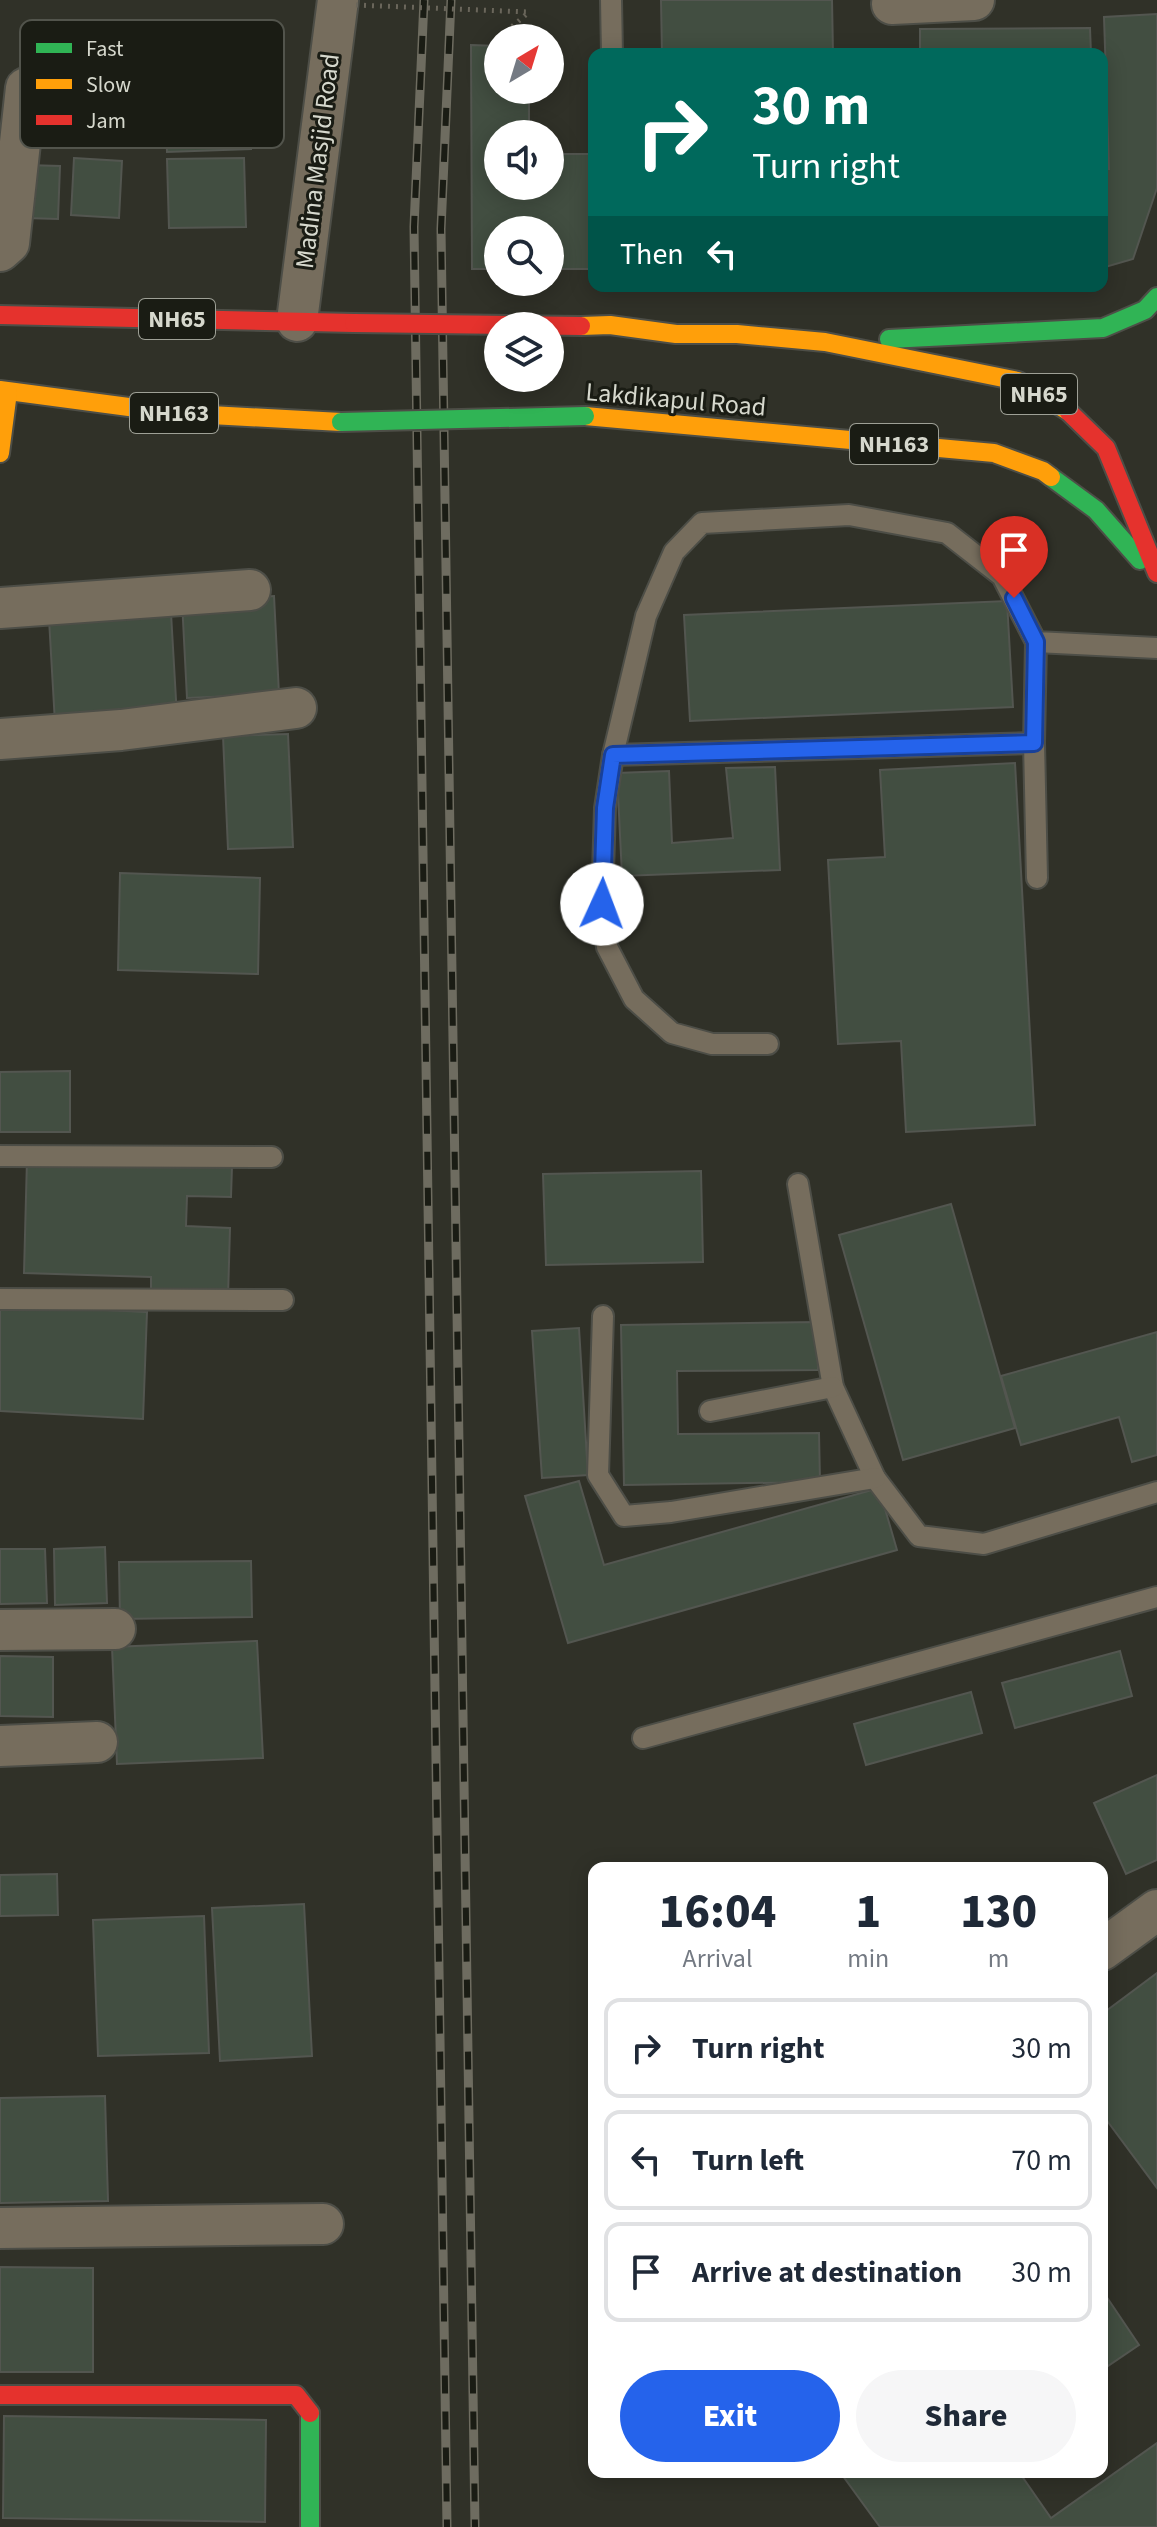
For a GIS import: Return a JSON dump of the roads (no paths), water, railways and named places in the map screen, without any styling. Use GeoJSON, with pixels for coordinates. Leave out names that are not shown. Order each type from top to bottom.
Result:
{"type":"FeatureCollection","features":[{"type":"Feature","properties":{"kind":"main road","name":"NH65"},"geometry":{"type":"LineString","coordinates":[[825,342],[1103,328],[1145,310],[1157,297]]}},
{"type":"Feature","properties":{"kind":"main road","name":"NH65"},"geometry":{"type":"LineString","coordinates":[[0,315],[610,325],[676,334],[737,334],[825,342],[1018,381],[1066,409],[1106,448],[1157,573]]}},
{"type":"Feature","properties":{"kind":"main road","name":"Lakdikapul Road"},"geometry":{"type":"LineString","coordinates":[[4,391],[174,413],[341,422],[585,416],[994,453],[1043,471],[1096,510],[1157,580]]}},
{"type":"Feature","properties":{"kind":"main road"},"geometry":{"type":"LineString","coordinates":[[0,453],[4,391]]}},
{"type":"Feature","properties":{"kind":"main road"},"geometry":{"type":"LineString","coordinates":[[0,2395],[296,2395],[310,2412],[310,2527]]}},
{"type":"Feature","properties":{"kind":"street"},"geometry":{"type":"LineString","coordinates":[[892,4],[974,0]]}},
{"type":"Feature","properties":{"kind":"street","name":"Madina Masjid Road"},"geometry":{"type":"LineString","coordinates":[[297,321],[347,2]]}},
{"type":"Feature","properties":{"kind":"street"},"geometry":{"type":"LineString","coordinates":[[0,251],[9,243],[20,143]]}},
{"type":"Feature","properties":{"kind":"street"},"geometry":{"type":"LineString","coordinates":[[0,608],[250,590]]}},
{"type":"Feature","properties":{"kind":"street"},"geometry":{"type":"LineString","coordinates":[[0,739],[121,730],[296,708]]}},
{"type":"Feature","properties":{"kind":"street"},"geometry":{"type":"LineString","coordinates":[[0,1630],[115,1629]]}},
{"type":"Feature","properties":{"kind":"street"},"geometry":{"type":"LineString","coordinates":[[0,1746],[97,1742]]}},
{"type":"Feature","properties":{"kind":"street"},"geometry":{"type":"LineString","coordinates":[[1108,1946],[1157,1910]]}},
{"type":"Feature","properties":{"kind":"street"},"geometry":{"type":"LineString","coordinates":[[0,2228],[323,2224]]}},
{"type":"Feature","properties":{"kind":"lane"},"geometry":{"type":"LineString","coordinates":[[611,0],[612,48]]}},
{"type":"Feature","properties":{"kind":"lane"},"geometry":{"type":"LineString","coordinates":[[768,1044],[712,1044],[672,1033],[634,999],[607,947],[602,904],[605,808],[613,755],[646,616],[674,552],[702,523],[849,515],[947,533],[1002,576],[1036,642],[1034,743],[1037,878]]}},
{"type":"Feature","properties":{"kind":"lane"},"geometry":{"type":"LineString","coordinates":[[1036,642],[1157,648]]}},
{"type":"Feature","properties":{"kind":"lane"},"geometry":{"type":"LineString","coordinates":[[613,755],[1034,743]]}},
{"type":"Feature","properties":{"kind":"lane"},"geometry":{"type":"LineString","coordinates":[[0,1156],[272,1157]]}},
{"type":"Feature","properties":{"kind":"lane"},"geometry":{"type":"LineString","coordinates":[[798,1184],[833,1387],[875,1478],[919,1536],[984,1544],[1157,1492]]}},
{"type":"Feature","properties":{"kind":"lane"},"geometry":{"type":"LineString","coordinates":[[0,1299],[283,1300]]}},
{"type":"Feature","properties":{"kind":"lane"},"geometry":{"type":"LineString","coordinates":[[603,1316],[598,1475],[624,1516],[671,1512],[875,1478]]}},
{"type":"Feature","properties":{"kind":"lane"},"geometry":{"type":"LineString","coordinates":[[710,1411],[833,1387]]}},
{"type":"Feature","properties":{"kind":"lane"},"geometry":{"type":"LineString","coordinates":[[643,1738],[1157,1597]]}},
{"type":"Feature","properties":{"kind":"railway"},"geometry":{"type":"LineString","coordinates":[[424,0],[414,227],[447,2527]]}},
{"type":"Feature","properties":{"kind":"railway"},"geometry":{"type":"LineString","coordinates":[[451,0],[441,229],[475,2527]]}}]}
